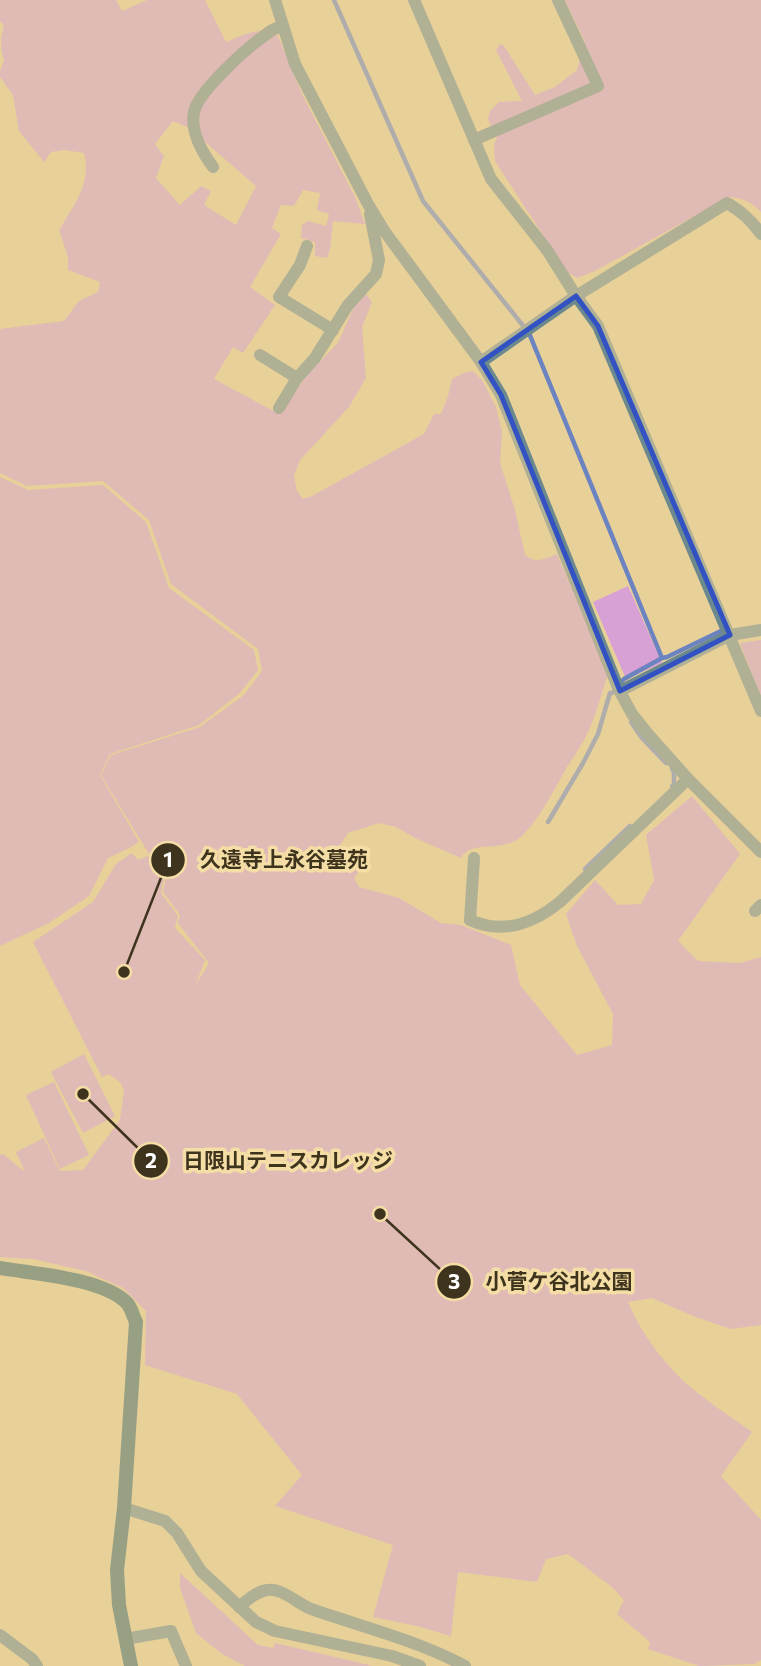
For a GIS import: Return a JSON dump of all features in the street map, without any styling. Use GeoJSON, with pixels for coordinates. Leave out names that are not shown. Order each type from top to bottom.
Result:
{"type":"FeatureCollection","features":[{"type":"Feature","properties":{"kind":"street"},"geometry":{"type":"LineString","coordinates":[[275,0],[295,64],[368,204],[481,362],[501,395],[618,687],[632,714],[688,779],[761,852]]}},
{"type":"Feature","properties":{"kind":"street"},"geometry":{"type":"LineString","coordinates":[[414,0],[491,179],[548,250],[598,326],[761,711]]}},
{"type":"Feature","properties":{"kind":"street"},"geometry":{"type":"LineString","coordinates":[[474,140],[598,86],[558,0]]}},
{"type":"Feature","properties":{"kind":"street"},"geometry":{"type":"LineString","coordinates":[[213,167],[203,153],[194,131],[194,112],[203,96],[234,62],[270,31],[283,26]]}},
{"type":"Feature","properties":{"kind":"street"},"geometry":{"type":"LineString","coordinates":[[279,408],[297,378],[334,330],[348,305],[376,274],[379,260],[368,204]]}},
{"type":"Feature","properties":{"kind":"street"},"geometry":{"type":"LineString","coordinates":[[481,362],[576,296],[727,204],[741,211],[761,234]]}},
{"type":"Feature","properties":{"kind":"street"},"geometry":{"type":"LineString","coordinates":[[307,246],[300,265],[279,297],[334,330]]}},
{"type":"Feature","properties":{"kind":"street"},"geometry":{"type":"LineString","coordinates":[[260,355],[297,378]]}},
{"type":"Feature","properties":{"kind":"street"},"geometry":{"type":"LineString","coordinates":[[618,687],[730,635],[761,630]]}},
{"type":"Feature","properties":{"kind":"street"},"geometry":{"type":"LineString","coordinates":[[474,858],[470,920],[484,926],[515,926],[533,920],[561,901],[688,779]]}},
{"type":"Feature","properties":{"kind":"street"},"geometry":{"type":"LineString","coordinates":[[0,1268],[96,1286],[128,1304],[136,1322],[124,1508],[117,1570],[119,1605],[131,1666]]}},
{"type":"Feature","properties":{"kind":"street"},"geometry":{"type":"LineString","coordinates":[[124,1508],[165,1521],[177,1534],[201,1571],[256,1622],[275,1631],[392,1656],[420,1666]]}},
{"type":"Feature","properties":{"kind":"street"},"geometry":{"type":"LineString","coordinates":[[239,1607],[249,1598],[268,1589],[281,1592],[307,1607],[425,1647],[465,1666]]}},
{"type":"Feature","properties":{"kind":"street"},"geometry":{"type":"LineString","coordinates":[[125,1639],[171,1630],[186,1666]]}},
{"type":"Feature","properties":{"kind":"street"},"geometry":{"type":"LineString","coordinates":[[0,1635],[37,1666]]}},
{"type":"Feature","properties":{"kind":"highlighted area"},"geometry":{"type":"Polygon","coordinates":[[[576,296],[598,326],[730,635],[620,691],[501,395],[481,362],[576,296]]]}},
{"type":"Feature","properties":{"kind":"shaded area"},"geometry":{"type":"Polygon","coordinates":[[[0,0],[116,0],[122,11],[147,0],[205,0],[226,42],[258,31],[278,36],[302,94],[355,197],[365,224],[333,221],[327,258],[315,256],[315,242],[301,238],[302,225],[308,221],[326,226],[329,214],[317,210],[320,193],[303,190],[294,206],[281,205],[272,228],[281,234],[250,287],[275,305],[243,353],[233,347],[214,379],[279,414],[307,375],[338,343],[355,305],[366,294],[372,302],[362,327],[366,378],[349,407],[300,460],[294,476],[297,491],[303,499],[424,434],[434,414],[441,414],[452,379],[473,371],[482,380],[496,407],[502,432],[500,463],[515,510],[525,555],[537,560],[557,554],[608,674],[584,740],[541,812],[523,835],[506,844],[472,849],[461,858],[396,827],[379,823],[348,833],[336,854],[355,865],[359,871],[354,878],[359,887],[399,898],[441,923],[461,925],[511,945],[520,985],[577,1055],[612,1045],[613,1014],[577,946],[566,914],[595,880],[618,905],[641,904],[654,880],[646,835],[692,796],[740,854],[678,941],[698,961],[740,963],[761,957],[761,1325],[731,1329],[652,1298],[628,1302],[648,1338],[674,1371],[701,1396],[752,1432],[721,1476],[761,1520],[761,1660],[754,1664],[699,1666],[648,1649],[650,1642],[617,1614],[624,1600],[612,1587],[568,1554],[546,1559],[537,1582],[458,1572],[451,1636],[373,1617],[393,1545],[275,1506],[302,1475],[237,1394],[145,1365],[146,1311],[123,1288],[86,1271],[33,1259],[0,1257],[0,1155],[3,1154],[25,1172],[16,1152],[44,1138],[60,1171],[83,1170],[120,1120],[124,1090],[120,1082],[109,1074],[102,1077],[33,942],[93,902],[116,864],[132,853],[138,860],[153,854],[164,877],[161,893],[178,916],[175,928],[205,960],[195,986],[209,963],[178,923],[180,915],[163,892],[166,877],[154,853],[149,854],[101,775],[111,755],[200,727],[244,695],[262,671],[258,649],[171,584],[149,520],[103,481],[27,486],[0,473],[0,329],[64,321],[79,301],[98,292],[100,282],[68,270],[68,257],[59,230],[84,184],[84,153],[64,150],[51,152],[44,162],[19,131],[13,95],[0,77],[4,60],[1,43],[4,26],[0,21],[0,0]],[[173,121],[155,144],[164,156],[156,178],[180,205],[201,186],[211,191],[204,205],[236,225],[256,186],[189,128],[173,121]]]}},
{"type":"Feature","properties":{"kind":"shaded area"},"geometry":{"type":"Polygon","coordinates":[[[565,0],[761,0],[761,212],[746,201],[729,197],[595,271],[577,278],[567,272],[495,161],[494,144],[497,138],[488,119],[490,111],[499,102],[522,101],[496,50],[500,44],[504,46],[535,95],[555,87],[577,70],[585,42],[565,0]]]}},
{"type":"Feature","properties":{"kind":"shaded area"},"geometry":{"type":"Polygon","coordinates":[[[0,477],[28,490],[103,485],[146,522],[169,588],[254,650],[258,670],[240,693],[199,725],[110,754],[100,775],[139,842],[108,858],[89,896],[49,923],[0,946],[0,477]]]}},
{"type":"Feature","properties":{"kind":"shaded area"},"geometry":{"type":"Polygon","coordinates":[[[628,586],[662,663],[626,679],[593,602],[628,586]]]}},
{"type":"Feature","properties":{"kind":"shaded area"},"geometry":{"type":"Polygon","coordinates":[[[761,640],[761,697],[740,643],[761,640]]]}},
{"type":"Feature","properties":{"kind":"shaded area"},"geometry":{"type":"Polygon","coordinates":[[[84,1054],[115,1116],[83,1133],[51,1072],[84,1054]]]}},
{"type":"Feature","properties":{"kind":"shaded area"},"geometry":{"type":"Polygon","coordinates":[[[54,1082],[89,1155],[60,1169],[26,1095],[54,1082]]]}},
{"type":"Feature","properties":{"kind":"shaded area"},"geometry":{"type":"Polygon","coordinates":[[[180,1573],[258,1645],[273,1648],[275,1643],[373,1666],[245,1666],[222,1654],[196,1633],[180,1588],[180,1573]]]}},
{"type":"Feature","properties":{"kind":"waterway"},"geometry":{"type":"LineString","coordinates":[[334,0],[423,201],[529,333],[662,658]]}},
{"type":"Feature","properties":{"kind":"waterway"},"geometry":{"type":"LineString","coordinates":[[620,683],[662,658],[723,630]]}},
{"type":"Feature","properties":{"kind":"waterway"},"geometry":{"type":"LineString","coordinates":[[548,822],[598,734],[610,693],[615,690]]}},
{"type":"Feature","properties":{"kind":"waterway"},"geometry":{"type":"LineString","coordinates":[[631,722],[666,763]]}},
{"type":"Feature","properties":{"kind":"waterway"},"geometry":{"type":"LineString","coordinates":[[672,769],[672,786]]}},
{"type":"Feature","properties":{"kind":"waterway"},"geometry":{"type":"LineString","coordinates":[[585,869],[630,826]]}},
{"type":"Feature","properties":{"kind":"place","name":"久遠寺上永谷墓苑"},"geometry":{"type":"Point","coordinates":[124,972]}},
{"type":"Feature","properties":{"kind":"place","name":"日限山テニスカレッジ"},"geometry":{"type":"Point","coordinates":[83,1094]}},
{"type":"Feature","properties":{"kind":"place","name":"小菅ケ谷北公園"},"geometry":{"type":"Point","coordinates":[380,1214]}}]}
